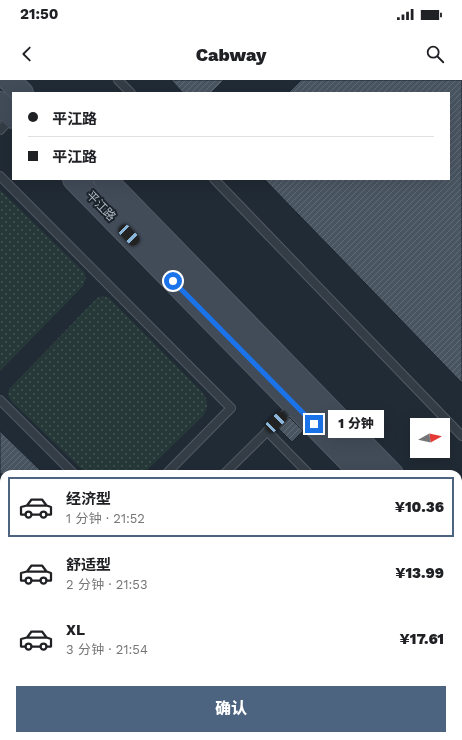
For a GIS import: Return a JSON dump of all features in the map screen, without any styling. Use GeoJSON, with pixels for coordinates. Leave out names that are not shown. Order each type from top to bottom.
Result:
{"type":"FeatureCollection","features":[{"type":"Feature","properties":{"kind":"street"},"geometry":{"type":"LineString","coordinates":[[9,80],[21,92]]}},
{"type":"Feature","properties":{"kind":"street"},"geometry":{"type":"LineString","coordinates":[[0,103],[12,116]]}},
{"type":"Feature","properties":{"kind":"street","name":"平江路"},"geometry":{"type":"LineString","coordinates":[[75,180],[358,470]]}},
{"type":"Feature","properties":{"kind":"street","name":"平江路"},"geometry":{"type":"LineString","coordinates":[[106,180],[388,470]]}},
{"type":"Feature","properties":{"kind":"lane"},"geometry":{"type":"LineString","coordinates":[[118,80],[130,92]]}},
{"type":"Feature","properties":{"kind":"lane"},"geometry":{"type":"LineString","coordinates":[[0,130],[12,118]]}},
{"type":"Feature","properties":{"kind":"lane"},"geometry":{"type":"LineString","coordinates":[[0,176],[231,408],[170,470]]}},
{"type":"Feature","properties":{"kind":"lane"},"geometry":{"type":"LineString","coordinates":[[215,180],[462,436]]}},
{"type":"Feature","properties":{"kind":"lane"},"geometry":{"type":"LineString","coordinates":[[0,400],[70,470]]}},
{"type":"Feature","properties":{"kind":"lane"},"geometry":{"type":"LineString","coordinates":[[228,470],[294,405]]}},
{"type":"Feature","properties":{"kind":"lane"},"geometry":{"type":"LineString","coordinates":[[267,431],[305,470]]}},
{"type":"Feature","properties":{"kind":"green space"},"geometry":{"type":"Polygon","coordinates":[[[0,190],[84,272],[86,278],[83,286],[0,371],[0,190]]]}},
{"type":"Feature","properties":{"kind":"green space"},"geometry":{"type":"Polygon","coordinates":[[[103,296],[109,298],[203,393],[207,402],[207,407],[203,416],[147,470],[83,470],[11,401],[8,395],[9,389],[97,298],[103,296]]]}},
{"type":"Feature","properties":{"kind":"building"},"geometry":{"type":"Polygon","coordinates":[[[171,80],[224,80],[212,92],[182,92],[171,80]]]}},
{"type":"Feature","properties":{"kind":"building"},"geometry":{"type":"Polygon","coordinates":[[[301,80],[462,80],[462,383],[265,180],[450,180],[450,92],[289,92],[301,80]]]}},
{"type":"Feature","properties":{"kind":"building"},"geometry":{"type":"Polygon","coordinates":[[[289,417],[303,431],[292,442],[278,428],[289,417]]]}},
{"type":"Feature","properties":{"kind":"building"},"geometry":{"type":"Polygon","coordinates":[[[0,431],[40,470],[0,470],[0,431]]]}},
{"type":"Feature","properties":{"kind":"route"},"geometry":{"type":"LineString","coordinates":[[173,281],[314,424]]}}]}
